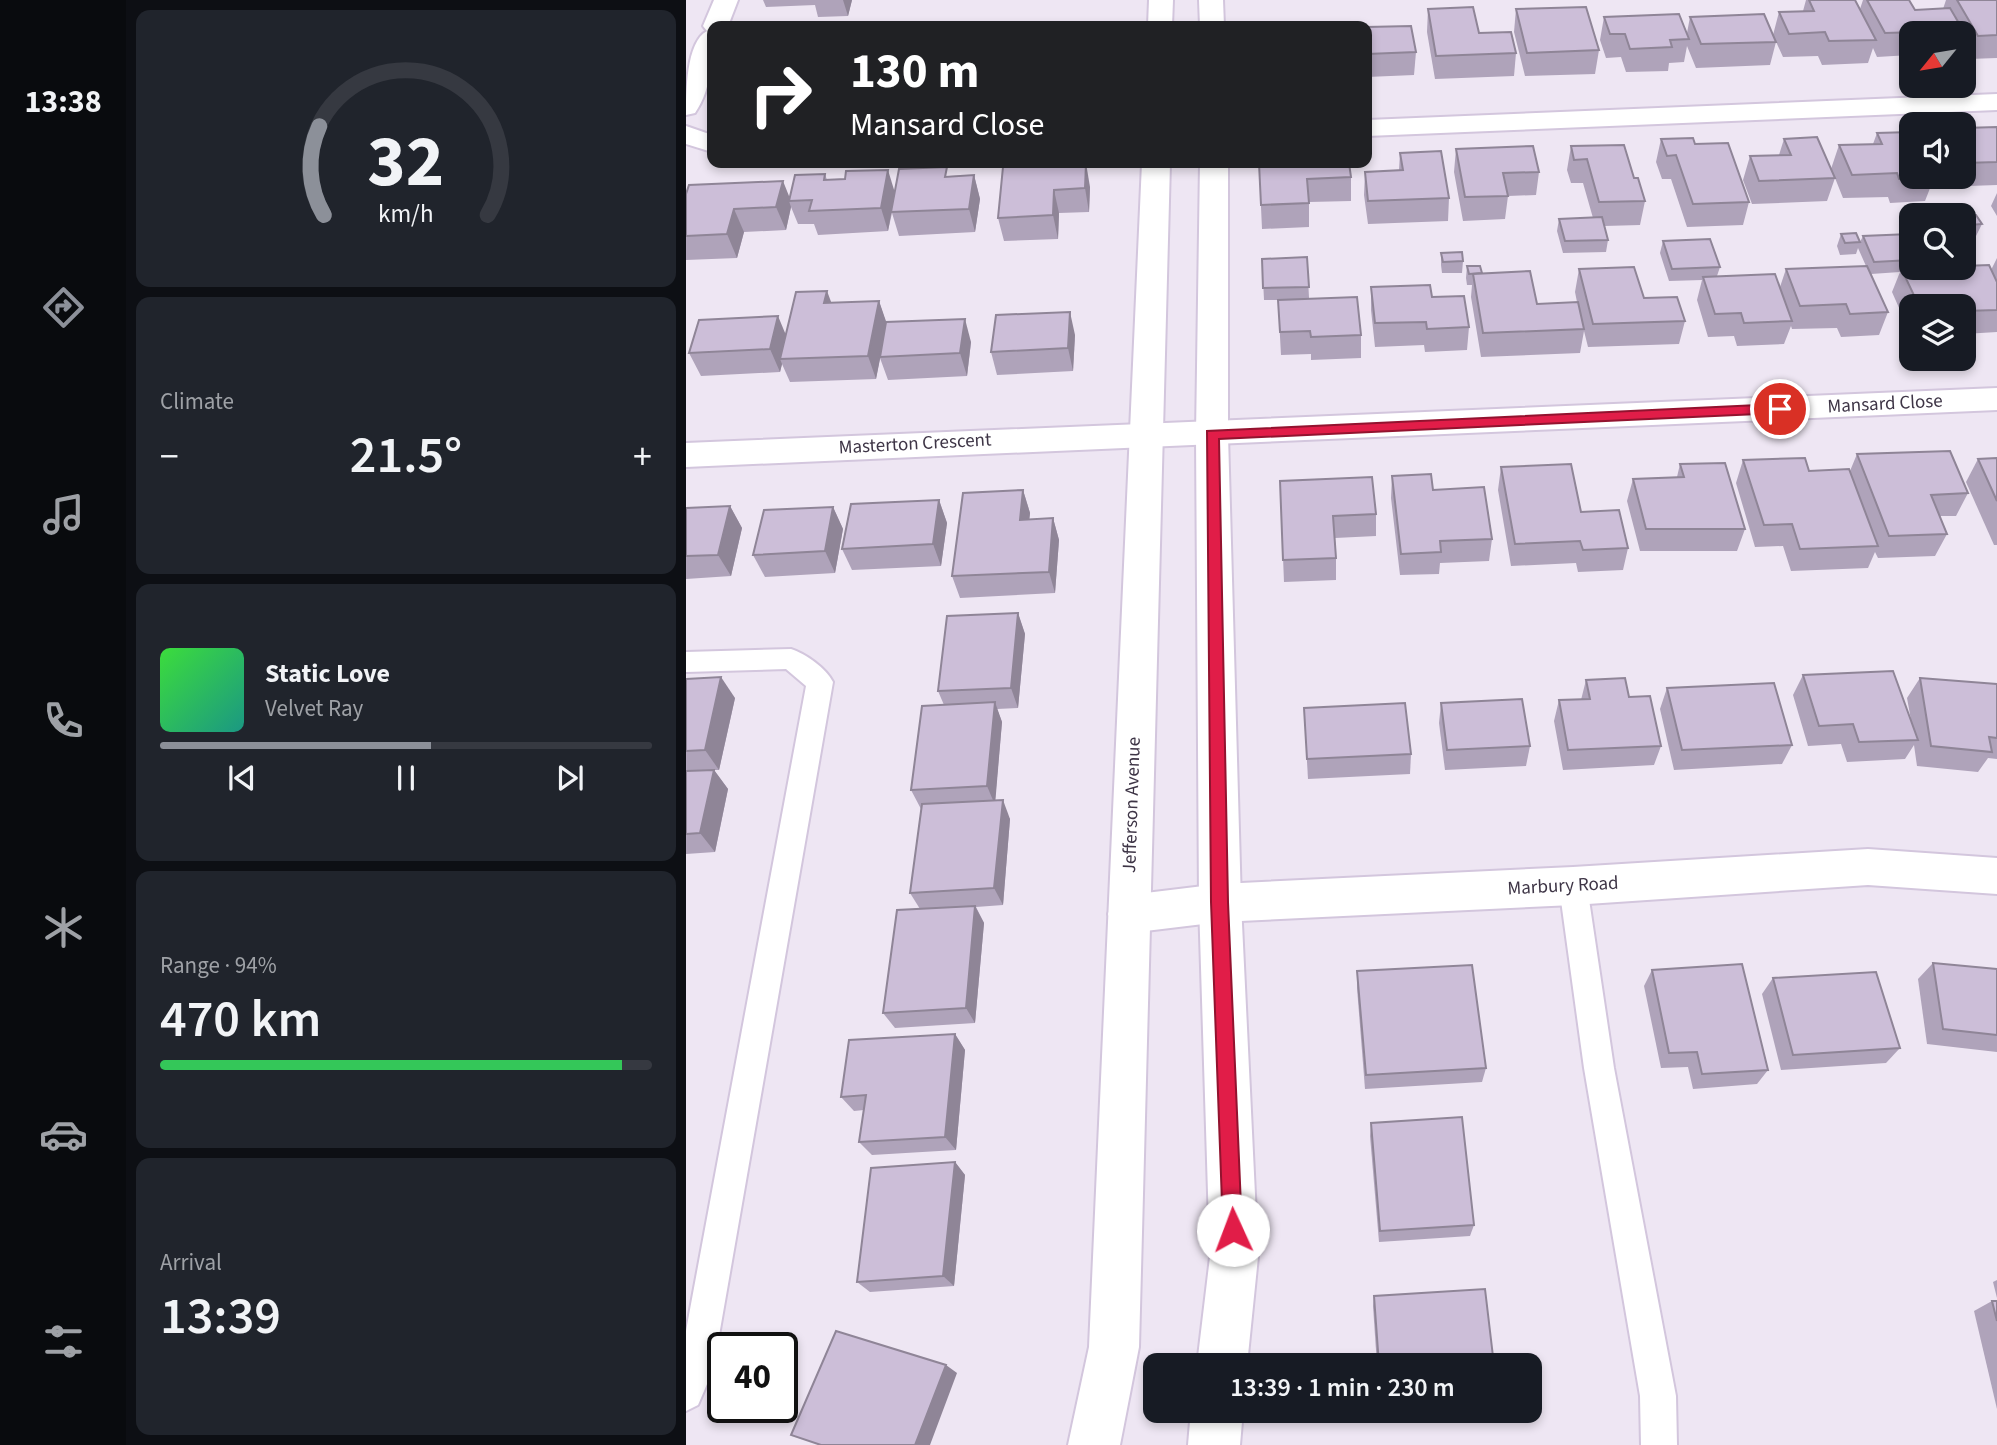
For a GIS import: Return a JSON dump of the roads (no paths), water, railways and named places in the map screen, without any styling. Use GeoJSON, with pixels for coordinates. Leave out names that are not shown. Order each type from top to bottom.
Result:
{"type":"FeatureCollection","features":[{"type":"Feature","properties":{"kind":"street"},"geometry":{"type":"LineString","coordinates":[[718,21],[726,0]]}},
{"type":"Feature","properties":{"kind":"street"},"geometry":{"type":"LineString","coordinates":[[1160,21],[1161,0]]}},
{"type":"Feature","properties":{"kind":"street"},"geometry":{"type":"LineString","coordinates":[[1211,0],[1212,21]]}},
{"type":"Feature","properties":{"kind":"street"},"geometry":{"type":"LineString","coordinates":[[686,107],[707,50]]}},
{"type":"Feature","properties":{"kind":"street"},"geometry":{"type":"LineString","coordinates":[[1372,128],[1997,102]]}},
{"type":"Feature","properties":{"kind":"street"},"geometry":{"type":"LineString","coordinates":[[686,134],[707,142]]}},
{"type":"Feature","properties":{"kind":"street","name":"Jefferson Avenue"},"geometry":{"type":"LineString","coordinates":[[1094,1445],[1114,1348],[1144,434],[1156,168]]}},
{"type":"Feature","properties":{"kind":"street"},"geometry":{"type":"LineString","coordinates":[[1214,168],[1212,435],[1220,902],[1234,1257],[1223,1353]]}},
{"type":"Feature","properties":{"kind":"street","name":"Mansard Close"},"geometry":{"type":"LineString","coordinates":[[1144,434],[1212,435],[1997,399]]}},
{"type":"Feature","properties":{"kind":"street","name":"Masterton Crescent"},"geometry":{"type":"LineString","coordinates":[[686,455],[1144,434]]}},
{"type":"Feature","properties":{"kind":"street","name":"Marbury Road"},"geometry":{"type":"LineString","coordinates":[[1129,914],[1220,902],[1573,886],[1868,867],[1997,876]]}},
{"type":"Feature","properties":{"kind":"street"},"geometry":{"type":"LineString","coordinates":[[1214,1445],[1216,1423]]}},
{"type":"Feature","properties":{"kind":"lane"},"geometry":{"type":"LineString","coordinates":[[686,662],[791,659],[820,682],[696,1370],[686,1393]]}},
{"type":"Feature","properties":{"kind":"lane"},"geometry":{"type":"LineString","coordinates":[[1573,886],[1599,1068],[1658,1396],[1660,1445]]}}]}
